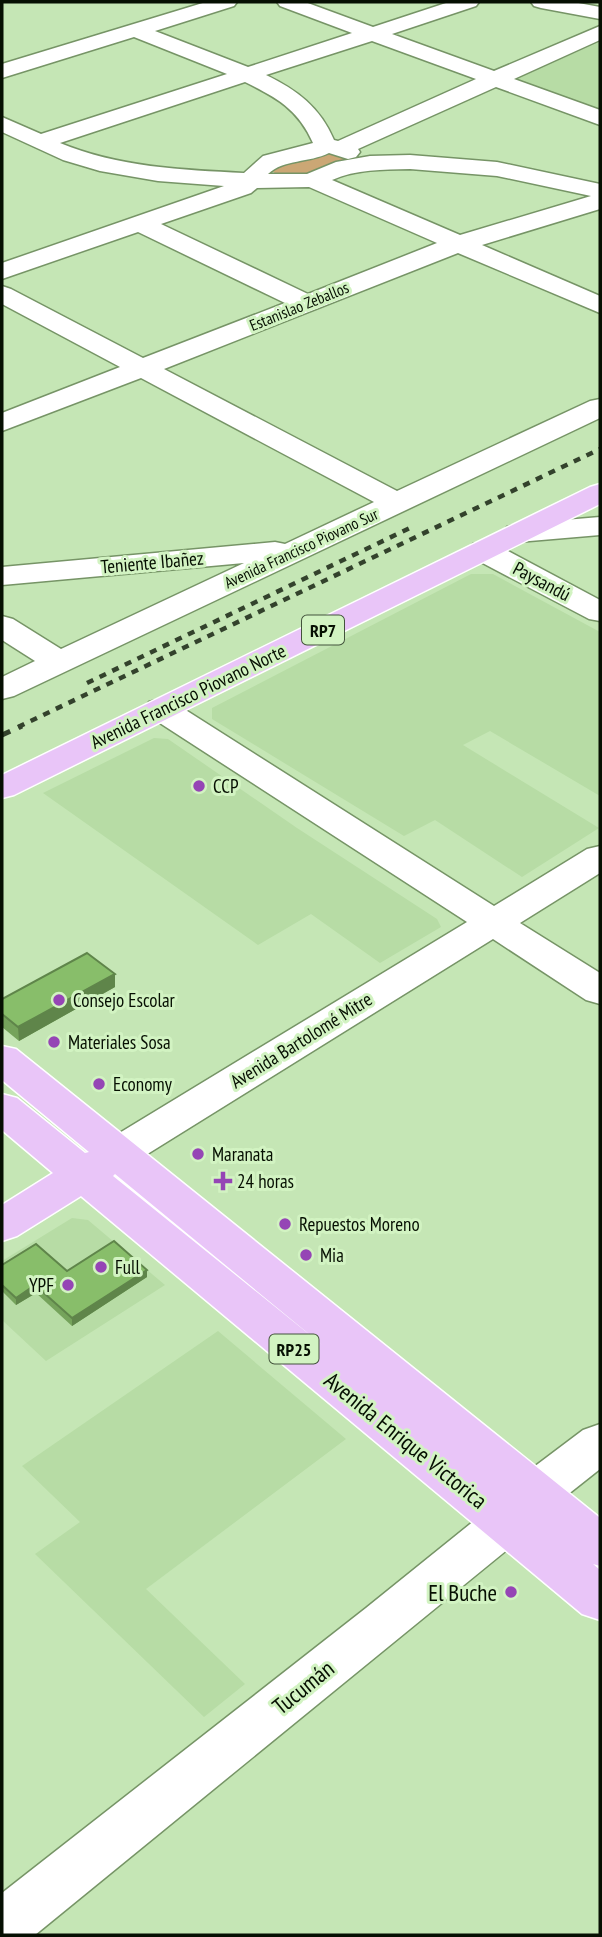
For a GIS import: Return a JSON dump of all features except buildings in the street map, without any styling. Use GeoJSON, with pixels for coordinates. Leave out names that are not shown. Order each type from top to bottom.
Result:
{"type":"FeatureCollection","features":[{"type":"Feature","properties":{"kind":"main road","name":"Avenida Francisco Piovano Norte"},"geometry":{"type":"LineString","coordinates":[[2,788],[600,493]]}},
{"type":"Feature","properties":{"kind":"main road"},"geometry":{"type":"LineString","coordinates":[[2,1059],[100,1164]]}},
{"type":"Feature","properties":{"kind":"main road"},"geometry":{"type":"LineString","coordinates":[[2,1108],[100,1164]]}},
{"type":"Feature","properties":{"kind":"main road","name":"Avenida Bartolomé Mitre"},"geometry":{"type":"LineString","coordinates":[[2,1224],[100,1164]]}},
{"type":"Feature","properties":{"kind":"main road","name":"Avenida Enrique Victorica"},"geometry":{"type":"LineString","coordinates":[[100,1164],[522,1508],[600,1599]]}},
{"type":"Feature","properties":{"kind":"main road","name":"Avenida Enrique Victorica"},"geometry":{"type":"LineString","coordinates":[[522,1508],[600,1546]]}},
{"type":"Feature","properties":{"kind":"street"},"geometry":{"type":"LineString","coordinates":[[169,2],[195,11]]}},
{"type":"Feature","properties":{"kind":"street"},"geometry":{"type":"LineString","coordinates":[[2,71],[227,2]]}},
{"type":"Feature","properties":{"kind":"street"},"geometry":{"type":"LineString","coordinates":[[287,2],[600,118]]}},
{"type":"Feature","properties":{"kind":"street"},"geometry":{"type":"LineString","coordinates":[[39,142],[469,2]]}},
{"type":"Feature","properties":{"kind":"street"},"geometry":{"type":"LineString","coordinates":[[541,2],[600,13]]}},
{"type":"Feature","properties":{"kind":"street"},"geometry":{"type":"LineString","coordinates":[[134,30],[246,75],[303,107],[333,147],[372,164]]}},
{"type":"Feature","properties":{"kind":"street"},"geometry":{"type":"LineString","coordinates":[[2,271],[243,188],[253,181],[267,162],[333,147],[600,32]]}},
{"type":"Feature","properties":{"kind":"street"},"geometry":{"type":"LineString","coordinates":[[2,124],[39,142],[111,166],[167,175],[253,181],[312,180],[600,305]]}},
{"type":"Feature","properties":{"kind":"street"},"geometry":{"type":"LineString","coordinates":[[312,180],[325,172],[372,164],[420,163],[537,174],[600,191]]}},
{"type":"Feature","properties":{"kind":"street","name":"Estanislao Zeballos"},"geometry":{"type":"LineString","coordinates":[[2,423],[458,244],[600,201]]}},
{"type":"Feature","properties":{"kind":"street"},"geometry":{"type":"LineString","coordinates":[[140,224],[306,303]]}},
{"type":"Feature","properties":{"kind":"street"},"geometry":{"type":"LineString","coordinates":[[2,294],[397,503]]}},
{"type":"Feature","properties":{"kind":"street","name":"Avenida Francisco Piovano Sur"},"geometry":{"type":"LineString","coordinates":[[2,689],[600,407]]}},
{"type":"Feature","properties":{"kind":"street"},"geometry":{"type":"LineString","coordinates":[[518,533],[600,526]]}},
{"type":"Feature","properties":{"kind":"street","name":"Teniente Ibañez"},"geometry":{"type":"LineString","coordinates":[[2,576],[302,548]]}},
{"type":"Feature","properties":{"kind":"street","name":"Paysandú"},"geometry":{"type":"LineString","coordinates":[[484,551],[600,612]]}},
{"type":"Feature","properties":{"kind":"street"},"geometry":{"type":"LineString","coordinates":[[2,626],[59,662]]}},
{"type":"Feature","properties":{"kind":"street"},"geometry":{"type":"LineString","coordinates":[[161,709],[600,991]]}},
{"type":"Feature","properties":{"kind":"street","name":"Avenida Bartolomé Mitre"},"geometry":{"type":"LineString","coordinates":[[100,1164],[600,857]]}},
{"type":"Feature","properties":{"kind":"street","name":"Tucumán"},"geometry":{"type":"LineString","coordinates":[[2,1927],[600,1443]]}},
{"type":"Feature","properties":{"kind":"shaded area"},"geometry":{"type":"Polygon","coordinates":[[[600,42],[600,112],[512,80],[600,42]]]}},
{"type":"Feature","properties":{"kind":"shaded area"},"geometry":{"type":"Polygon","coordinates":[[[329,151],[356,163],[320,168],[314,174],[278,177],[271,169],[315,157],[329,151]]]}},
{"type":"Feature","properties":{"kind":"shaded area"},"geometry":{"type":"Polygon","coordinates":[[[471,574],[493,574],[600,632],[600,796],[490,731],[463,745],[599,828],[522,877],[435,820],[404,836],[212,719],[212,708],[471,574]]]}},
{"type":"Feature","properties":{"kind":"shaded area"},"geometry":{"type":"Polygon","coordinates":[[[154,738],[168,739],[297,828],[437,919],[441,927],[380,963],[311,914],[258,945],[43,793],[154,738]]]}},
{"type":"Feature","properties":{"kind":"shaded area"},"geometry":{"type":"Polygon","coordinates":[[[72,1218],[88,1220],[165,1285],[46,1361],[2,1320],[2,1261],[72,1218]]]}},
{"type":"Feature","properties":{"kind":"shaded area"},"geometry":{"type":"Polygon","coordinates":[[[218,1331],[346,1439],[146,1589],[245,1684],[204,1717],[35,1554],[80,1522],[22,1466],[218,1331]]]}},
{"type":"Feature","properties":{"kind":"railway"},"geometry":{"type":"LineString","coordinates":[[18,727],[600,449]]}},
{"type":"Feature","properties":{"kind":"railway"},"geometry":{"type":"LineString","coordinates":[[87,683],[412,527]]}},
{"type":"Feature","properties":{"kind":"railway"},"geometry":{"type":"LineString","coordinates":[[2,735],[22,726]]}},
{"type":"Feature","properties":{"kind":"place","name":"CCP"},"geometry":{"type":"Point","coordinates":[199,786]}},
{"type":"Feature","properties":{"kind":"place","name":"Consejo Escolar"},"geometry":{"type":"Point","coordinates":[59,1000]}},
{"type":"Feature","properties":{"kind":"place","name":"Materiales Sosa"},"geometry":{"type":"Point","coordinates":[54,1042]}},
{"type":"Feature","properties":{"kind":"place","name":"Economy"},"geometry":{"type":"Point","coordinates":[99,1084]}},
{"type":"Feature","properties":{"kind":"place","name":"Maranata"},"geometry":{"type":"Point","coordinates":[198,1154]}},
{"type":"Feature","properties":{"kind":"place","name":"24 horas"},"geometry":{"type":"Point","coordinates":[223,1181]}},
{"type":"Feature","properties":{"kind":"place","name":"Repuestos Moreno"},"geometry":{"type":"Point","coordinates":[285,1224]}},
{"type":"Feature","properties":{"kind":"place","name":"Mia"},"geometry":{"type":"Point","coordinates":[306,1255]}},
{"type":"Feature","properties":{"kind":"place","name":"Full"},"geometry":{"type":"Point","coordinates":[101,1267]}},
{"type":"Feature","properties":{"kind":"place","name":"YPF"},"geometry":{"type":"Point","coordinates":[68,1285]}},
{"type":"Feature","properties":{"kind":"place","name":"El Buche"},"geometry":{"type":"Point","coordinates":[511,1592]}}]}
